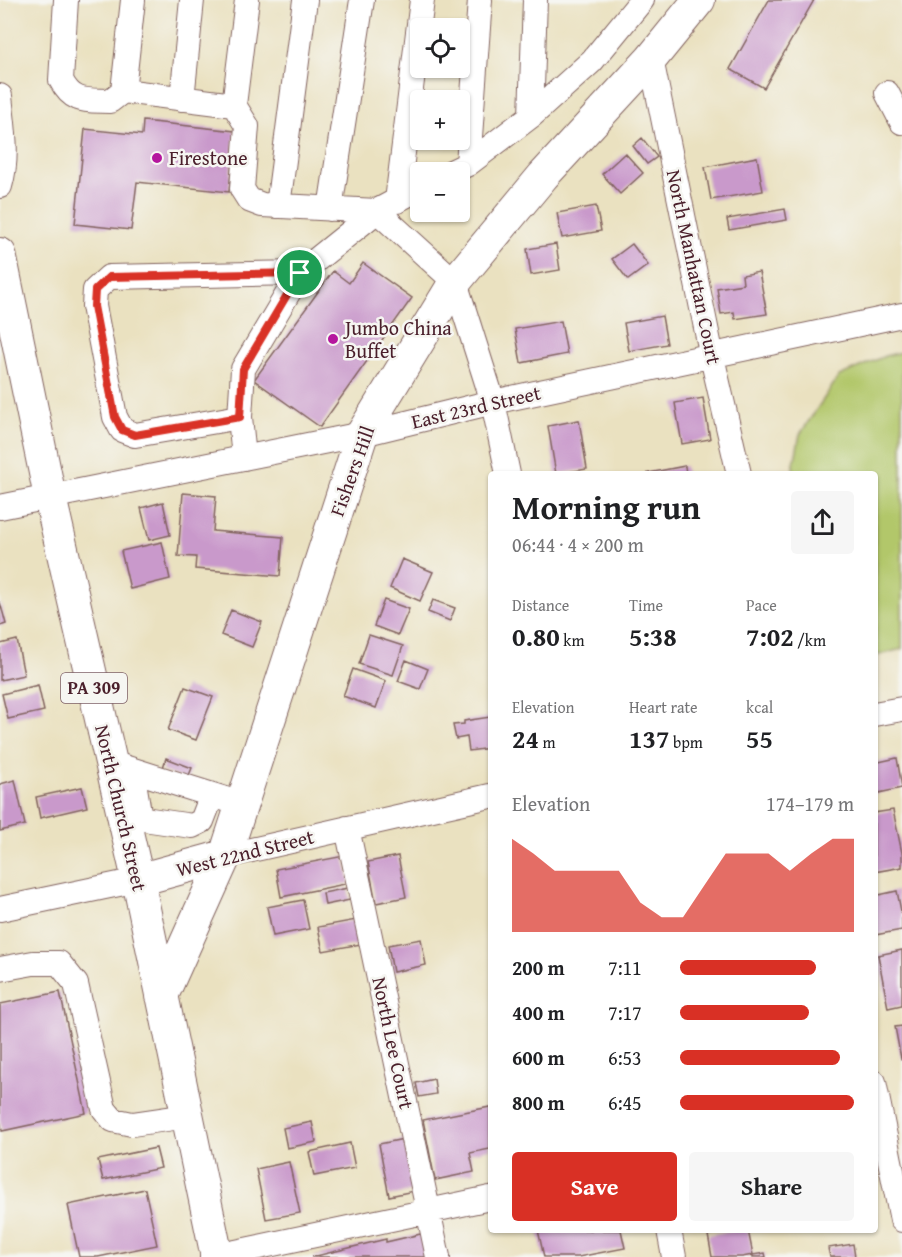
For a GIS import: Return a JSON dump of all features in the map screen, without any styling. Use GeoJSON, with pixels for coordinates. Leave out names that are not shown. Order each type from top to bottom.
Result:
{"type":"FeatureCollection","features":[{"type":"Feature","properties":{"kind":"main road","name":"Fishers Hill"},"geometry":{"type":"LineString","coordinates":[[162,996],[225,856],[362,434],[455,282],[543,176],[651,59],[699,0]]}},
{"type":"Feature","properties":{"kind":"main road","name":"North Church Street"},"geometry":{"type":"LineString","coordinates":[[0,254],[50,497],[122,767],[131,817],[138,880],[215,1257]]}},
{"type":"Feature","properties":{"kind":"main road","name":"West 22nd Street"},"geometry":{"type":"LineString","coordinates":[[138,880],[225,856]]}},
{"type":"Feature","properties":{"kind":"street"},"geometry":{"type":"LineString","coordinates":[[66,0],[61,80],[66,91],[78,100],[110,101],[123,92],[234,105]]}},
{"type":"Feature","properties":{"kind":"street"},"geometry":{"type":"LineString","coordinates":[[123,92],[133,0]]}},
{"type":"Feature","properties":{"kind":"street"},"geometry":{"type":"LineString","coordinates":[[182,99],[192,0]]}},
{"type":"Feature","properties":{"kind":"street"},"geometry":{"type":"LineString","coordinates":[[247,0],[234,105],[247,126],[242,189],[249,200],[262,206],[278,207],[330,209],[387,206]]}},
{"type":"Feature","properties":{"kind":"street"},"geometry":{"type":"LineString","coordinates":[[278,207],[305,0]]}},
{"type":"Feature","properties":{"kind":"street"},"geometry":{"type":"LineString","coordinates":[[330,209],[362,0]]}},
{"type":"Feature","properties":{"kind":"street"},"geometry":{"type":"LineString","coordinates":[[387,206],[422,0]]}},
{"type":"Feature","properties":{"kind":"street"},"geometry":{"type":"LineString","coordinates":[[461,162],[480,0]]}},
{"type":"Feature","properties":{"kind":"street"},"geometry":{"type":"LineString","coordinates":[[531,116],[536,0]]}},
{"type":"Feature","properties":{"kind":"street"},"geometry":{"type":"LineString","coordinates":[[468,162],[531,116],[592,61],[642,0]]}},
{"type":"Feature","properties":{"kind":"street","name":"North Manhattan Court"},"geometry":{"type":"LineString","coordinates":[[651,59],[712,357],[738,471]]}},
{"type":"Feature","properties":{"kind":"street"},"geometry":{"type":"LineString","coordinates":[[887,93],[902,122]]}},
{"type":"Feature","properties":{"kind":"street"},"geometry":{"type":"LineString","coordinates":[[0,96],[5,142],[0,186]]}},
{"type":"Feature","properties":{"kind":"street"},"geometry":{"type":"LineString","coordinates":[[244,458],[240,417],[243,369],[300,273],[387,206],[410,193]]}},
{"type":"Feature","properties":{"kind":"street"},"geometry":{"type":"LineString","coordinates":[[387,206],[455,282],[493,402],[507,471]]}},
{"type":"Feature","properties":{"kind":"street"},"geometry":{"type":"LineString","coordinates":[[240,417],[135,435],[122,430],[115,417],[94,306],[95,290],[109,277],[300,273]]}},
{"type":"Feature","properties":{"kind":"street","name":"East 23rd Street"},"geometry":{"type":"LineString","coordinates":[[0,507],[362,434],[493,402],[902,315]]}},
{"type":"Feature","properties":{"kind":"street"},"geometry":{"type":"LineString","coordinates":[[878,713],[902,709]]}},
{"type":"Feature","properties":{"kind":"street"},"geometry":{"type":"LineString","coordinates":[[122,767],[241,804]]}},
{"type":"Feature","properties":{"kind":"street"},"geometry":{"type":"LineString","coordinates":[[164,822],[174,783]]}},
{"type":"Feature","properties":{"kind":"street"},"geometry":{"type":"LineString","coordinates":[[131,817],[192,826],[202,821],[212,795]]}},
{"type":"Feature","properties":{"kind":"street","name":"West 22nd Street"},"geometry":{"type":"LineString","coordinates":[[225,856],[488,796]]}},
{"type":"Feature","properties":{"kind":"street","name":"North Lee Court"},"geometry":{"type":"LineString","coordinates":[[347,828],[438,1257]]}},
{"type":"Feature","properties":{"kind":"street","name":"West 22nd Street"},"geometry":{"type":"LineString","coordinates":[[0,909],[138,880]]}},
{"type":"Feature","properties":{"kind":"street"},"geometry":{"type":"LineString","coordinates":[[0,969],[33,963],[58,963],[76,984],[104,1109],[113,1120],[132,1125],[187,1116]]}},
{"type":"Feature","properties":{"kind":"street"},"geometry":{"type":"LineString","coordinates":[[878,1093],[886,1115],[902,1221]]}},
{"type":"Feature","properties":{"kind":"street"},"geometry":{"type":"LineString","coordinates":[[215,1257],[488,1198]]}},
{"type":"Feature","properties":{"kind":"street"},"geometry":{"type":"LineString","coordinates":[[670,1233],[674,1257]]}},
{"type":"Feature","properties":{"kind":"green space"},"geometry":{"type":"Polygon","coordinates":[[[902,352],[902,649],[878,655],[878,471],[793,471],[800,434],[839,376],[885,356],[902,352]]]}},
{"type":"Feature","properties":{"kind":"building"},"geometry":{"type":"Polygon","coordinates":[[[769,0],[814,0],[764,88],[730,69],[769,0]]]}},
{"type":"Feature","properties":{"kind":"building","name":"Firestone"},"geometry":{"type":"Polygon","coordinates":[[[143,121],[235,131],[229,192],[137,182],[131,230],[75,224],[85,129],[142,135],[143,121]]]}},
{"type":"Feature","properties":{"kind":"building"},"geometry":{"type":"Polygon","coordinates":[[[642,138],[657,157],[647,164],[633,146],[642,138]]]}},
{"type":"Feature","properties":{"kind":"building"},"geometry":{"type":"Polygon","coordinates":[[[625,153],[643,173],[620,194],[602,174],[625,153]]]}},
{"type":"Feature","properties":{"kind":"building"},"geometry":{"type":"Polygon","coordinates":[[[757,157],[763,191],[711,200],[705,167],[757,157]]]}},
{"type":"Feature","properties":{"kind":"building"},"geometry":{"type":"Polygon","coordinates":[[[596,206],[601,231],[562,238],[557,213],[596,206]]]}},
{"type":"Feature","properties":{"kind":"building"},"geometry":{"type":"Polygon","coordinates":[[[785,209],[787,220],[729,230],[727,219],[785,209]]]}},
{"type":"Feature","properties":{"kind":"building"},"geometry":{"type":"Polygon","coordinates":[[[556,244],[560,270],[531,275],[527,249],[556,244]]]}},
{"type":"Feature","properties":{"kind":"building"},"geometry":{"type":"Polygon","coordinates":[[[632,244],[648,265],[628,280],[612,259],[632,244]]]}},
{"type":"Feature","properties":{"kind":"building","name":"Jumbo China Buffet"},"geometry":{"type":"Polygon","coordinates":[[[363,263],[412,298],[320,427],[254,380],[333,271],[349,283],[363,263]]]}},
{"type":"Feature","properties":{"kind":"building"},"geometry":{"type":"Polygon","coordinates":[[[759,272],[767,314],[735,319],[734,312],[721,314],[717,288],[743,284],[742,275],[759,272]]]}},
{"type":"Feature","properties":{"kind":"building"},"geometry":{"type":"Polygon","coordinates":[[[662,316],[667,344],[629,351],[624,323],[662,316]]]}},
{"type":"Feature","properties":{"kind":"building"},"geometry":{"type":"Polygon","coordinates":[[[561,321],[567,354],[521,363],[515,329],[561,321]]]}},
{"type":"Feature","properties":{"kind":"building"},"geometry":{"type":"Polygon","coordinates":[[[703,398],[710,439],[682,444],[675,403],[703,398]]]}},
{"type":"Feature","properties":{"kind":"building"},"geometry":{"type":"Polygon","coordinates":[[[579,420],[587,469],[556,471],[548,426],[579,420]]]}},
{"type":"Feature","properties":{"kind":"building"},"geometry":{"type":"Polygon","coordinates":[[[685,466],[686,471],[659,471],[685,466]]]}},
{"type":"Feature","properties":{"kind":"building"},"geometry":{"type":"Polygon","coordinates":[[[183,493],[216,496],[213,531],[283,537],[280,576],[195,569],[196,557],[178,556],[183,493]]]}},
{"type":"Feature","properties":{"kind":"building"},"geometry":{"type":"Polygon","coordinates":[[[163,502],[170,535],[149,540],[141,508],[163,502]]]}},
{"type":"Feature","properties":{"kind":"building"},"geometry":{"type":"Polygon","coordinates":[[[162,542],[170,579],[130,589],[121,551],[162,542]]]}},
{"type":"Feature","properties":{"kind":"building"},"geometry":{"type":"Polygon","coordinates":[[[402,559],[433,572],[420,601],[390,588],[402,559]]]}},
{"type":"Feature","properties":{"kind":"building"},"geometry":{"type":"Polygon","coordinates":[[[384,600],[409,609],[398,635],[374,626],[384,600]]]}},
{"type":"Feature","properties":{"kind":"building"},"geometry":{"type":"Polygon","coordinates":[[[433,600],[455,608],[450,621],[428,612],[433,600]]]}},
{"type":"Feature","properties":{"kind":"building"},"geometry":{"type":"Polygon","coordinates":[[[0,602],[6,624],[0,626],[0,602]]]}},
{"type":"Feature","properties":{"kind":"building"},"geometry":{"type":"Polygon","coordinates":[[[231,610],[262,622],[252,647],[221,635],[231,610]]]}},
{"type":"Feature","properties":{"kind":"building"},"geometry":{"type":"Polygon","coordinates":[[[369,635],[403,646],[393,675],[359,664],[369,635]]]}},
{"type":"Feature","properties":{"kind":"building"},"geometry":{"type":"Polygon","coordinates":[[[17,640],[24,675],[0,680],[0,644],[17,640]]]}},
{"type":"Feature","properties":{"kind":"building"},"geometry":{"type":"Polygon","coordinates":[[[406,660],[428,669],[420,689],[398,681],[406,660]]]}},
{"type":"Feature","properties":{"kind":"building"},"geometry":{"type":"Polygon","coordinates":[[[353,669],[386,681],[376,708],[343,696],[353,669]]]}},
{"type":"Feature","properties":{"kind":"building"},"geometry":{"type":"Polygon","coordinates":[[[38,685],[44,711],[8,719],[2,694],[38,685]]]}},
{"type":"Feature","properties":{"kind":"building"},"geometry":{"type":"Polygon","coordinates":[[[185,687],[213,697],[196,740],[168,730],[185,687]]]}},
{"type":"Feature","properties":{"kind":"building"},"geometry":{"type":"Polygon","coordinates":[[[488,717],[488,748],[469,751],[467,737],[456,739],[453,725],[464,724],[464,721],[488,717]]]}},
{"type":"Feature","properties":{"kind":"building"},"geometry":{"type":"Polygon","coordinates":[[[166,758],[192,768],[187,780],[162,771],[166,758]]]}},
{"type":"Feature","properties":{"kind":"building"},"geometry":{"type":"Polygon","coordinates":[[[897,758],[902,788],[878,793],[878,762],[897,758]]]}},
{"type":"Feature","properties":{"kind":"building"},"geometry":{"type":"Polygon","coordinates":[[[15,780],[25,825],[0,831],[0,784],[15,780]]]}},
{"type":"Feature","properties":{"kind":"building"},"geometry":{"type":"Polygon","coordinates":[[[82,787],[87,807],[40,818],[36,797],[82,787]]]}},
{"type":"Feature","properties":{"kind":"building"},"geometry":{"type":"Polygon","coordinates":[[[893,810],[902,853],[902,867],[878,871],[878,812],[893,810]]]}},
{"type":"Feature","properties":{"kind":"building"},"geometry":{"type":"Polygon","coordinates":[[[344,856],[350,883],[281,897],[276,869],[344,856]]]}},
{"type":"Feature","properties":{"kind":"building"},"geometry":{"type":"Polygon","coordinates":[[[398,856],[406,897],[376,903],[368,862],[398,856]]]}},
{"type":"Feature","properties":{"kind":"building"},"geometry":{"type":"Polygon","coordinates":[[[348,888],[350,900],[325,905],[323,893],[348,888]]]}},
{"type":"Feature","properties":{"kind":"building"},"geometry":{"type":"Polygon","coordinates":[[[897,891],[902,930],[878,934],[878,895],[897,891]]]}},
{"type":"Feature","properties":{"kind":"building"},"geometry":{"type":"Polygon","coordinates":[[[303,900],[309,929],[273,936],[267,907],[303,900]]]}},
{"type":"Feature","properties":{"kind":"building"},"geometry":{"type":"Polygon","coordinates":[[[356,920],[361,944],[323,951],[318,927],[356,920]]]}},
{"type":"Feature","properties":{"kind":"building"},"geometry":{"type":"Polygon","coordinates":[[[421,939],[426,965],[393,972],[388,945],[421,939]]]}},
{"type":"Feature","properties":{"kind":"building"},"geometry":{"type":"Polygon","coordinates":[[[902,950],[902,1005],[888,1008],[878,955],[902,950]]]}},
{"type":"Feature","properties":{"kind":"building"},"geometry":{"type":"Polygon","coordinates":[[[60,992],[86,1113],[2,1131],[0,1120],[0,1004],[60,992]]]}},
{"type":"Feature","properties":{"kind":"building"},"geometry":{"type":"Polygon","coordinates":[[[902,1026],[902,1059],[901,1059],[895,1027],[902,1026]]]}},
{"type":"Feature","properties":{"kind":"building"},"geometry":{"type":"Polygon","coordinates":[[[434,1079],[436,1094],[419,1097],[416,1083],[434,1079]]]}},
{"type":"Feature","properties":{"kind":"building"},"geometry":{"type":"Polygon","coordinates":[[[488,1107],[488,1149],[470,1153],[474,1172],[435,1180],[423,1120],[488,1107]]]}},
{"type":"Feature","properties":{"kind":"building"},"geometry":{"type":"Polygon","coordinates":[[[312,1122],[316,1142],[287,1148],[283,1128],[312,1122]]]}},
{"type":"Feature","properties":{"kind":"building"},"geometry":{"type":"Polygon","coordinates":[[[404,1139],[414,1191],[389,1196],[379,1144],[404,1139]]]}},
{"type":"Feature","properties":{"kind":"building"},"geometry":{"type":"Polygon","coordinates":[[[350,1143],[355,1168],[314,1176],[309,1152],[350,1143]]]}},
{"type":"Feature","properties":{"kind":"building"},"geometry":{"type":"Polygon","coordinates":[[[156,1148],[161,1168],[103,1180],[98,1160],[156,1148]]]}},
{"type":"Feature","properties":{"kind":"building"},"geometry":{"type":"Polygon","coordinates":[[[289,1162],[300,1213],[266,1219],[256,1169],[289,1162]]]}},
{"type":"Feature","properties":{"kind":"building"},"geometry":{"type":"Polygon","coordinates":[[[145,1189],[157,1245],[98,1257],[79,1257],[68,1205],[145,1189]]]}},
{"type":"Feature","properties":{"kind":"building"},"geometry":{"type":"Polygon","coordinates":[[[425,1233],[430,1257],[312,1257],[386,1239],[386,1242],[425,1233]]]}},
{"type":"Feature","properties":{"kind":"building"},"geometry":{"type":"Polygon","coordinates":[[[539,1233],[622,1233],[625,1248],[578,1257],[544,1257],[539,1233]]]}},
{"type":"Feature","properties":{"kind":"building"},"geometry":{"type":"Polygon","coordinates":[[[749,1233],[753,1255],[712,1257],[708,1235],[749,1233]]]}},
{"type":"Feature","properties":{"kind":"building"},"geometry":{"type":"Polygon","coordinates":[[[853,1244],[855,1257],[830,1257],[828,1248],[853,1244]]]}},
{"type":"Feature","properties":{"kind":"building"},"geometry":{"type":"Polygon","coordinates":[[[765,1253],[766,1257],[753,1257],[753,1255],[765,1253]]]}},
{"type":"Feature","properties":{"kind":"place","name":"Firestone"},"geometry":{"type":"Point","coordinates":[157,158]}},
{"type":"Feature","properties":{"kind":"place","name":"Jumbo China Buffet"},"geometry":{"type":"Point","coordinates":[333,339]}},
{"type":"Feature","properties":{"kind":"route"},"geometry":{"type":"LineString","coordinates":[[300,273],[243,369],[240,417],[135,435],[122,430],[115,417],[94,306],[95,290],[109,277],[300,273]]}}]}
